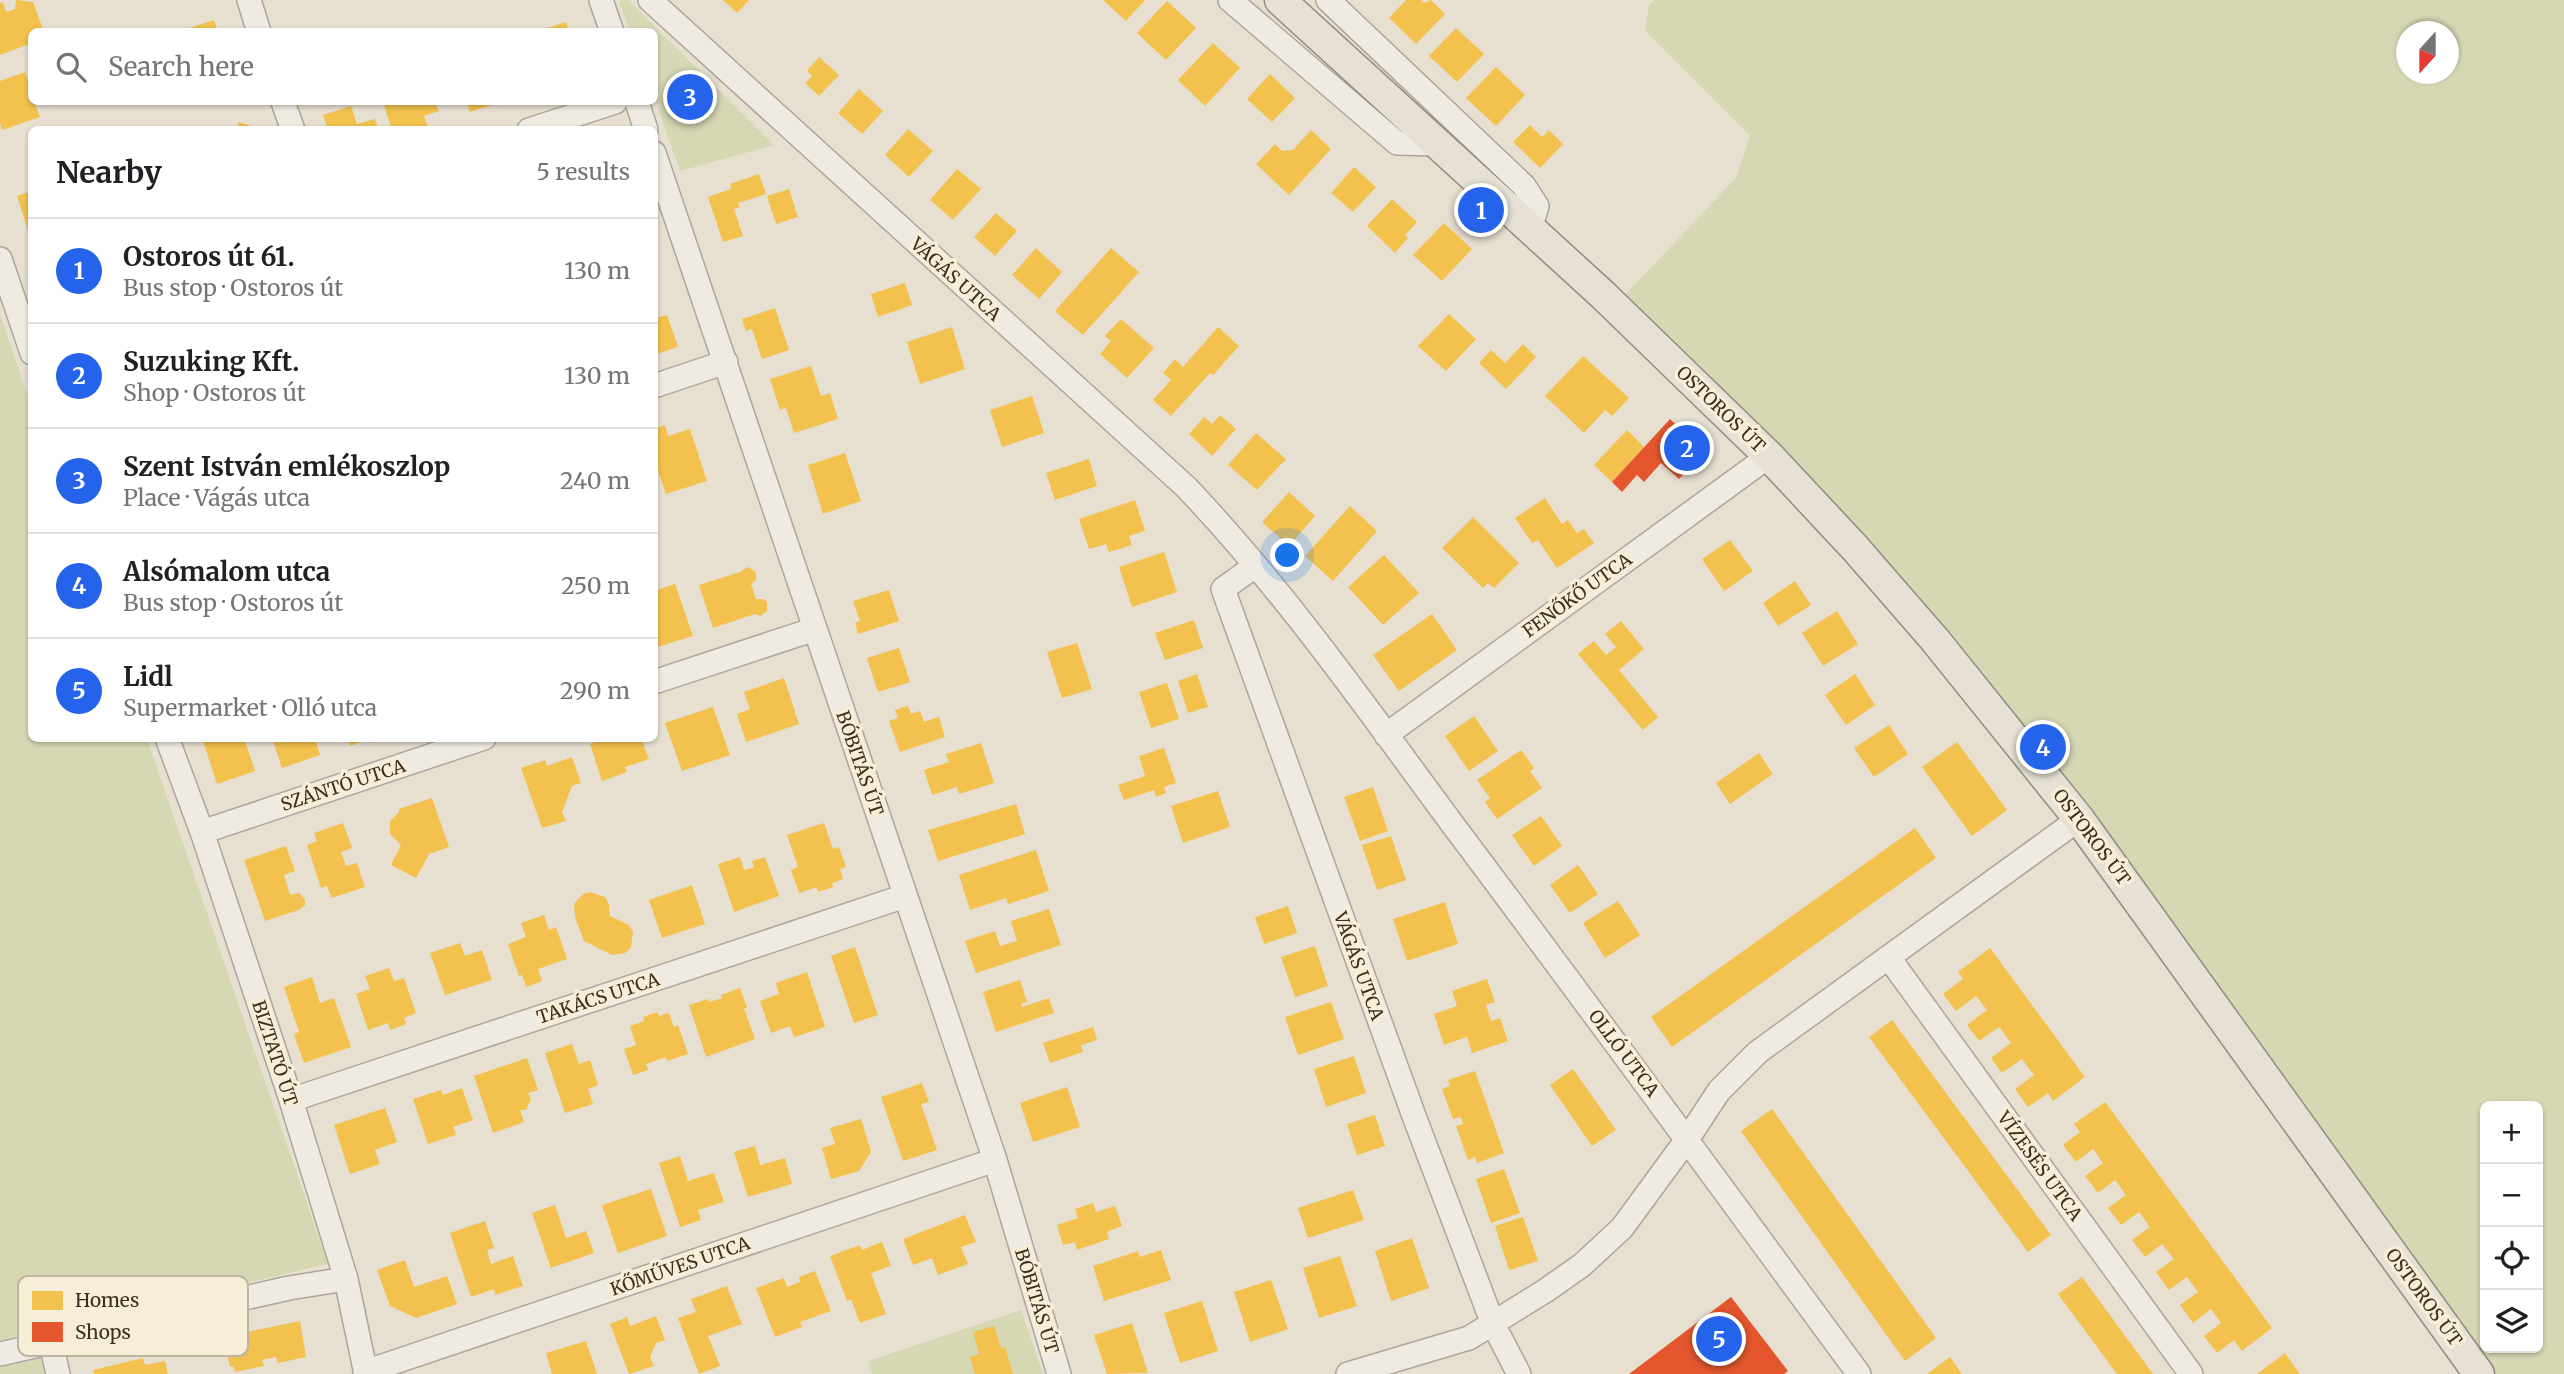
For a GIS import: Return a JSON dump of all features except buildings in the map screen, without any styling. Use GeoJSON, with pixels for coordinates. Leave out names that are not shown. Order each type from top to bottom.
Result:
{"type":"FeatureCollection","features":[{"type":"Feature","properties":{"kind":"main road","name":"OSTOROS ÚT"},"geometry":{"type":"LineString","coordinates":[[1280,0],[1603,295],[1769,456],[1855,548],[1935,640],[2079,819],[2479,1374]]}},
{"type":"Feature","properties":{"kind":"street"},"geometry":{"type":"LineString","coordinates":[[248,0],[258,28]]}},
{"type":"Feature","properties":{"kind":"street"},"geometry":{"type":"LineString","coordinates":[[601,0],[611,28]]}},
{"type":"Feature","properties":{"kind":"street","name":"VÁGÁS UTCA"},"geometry":{"type":"LineString","coordinates":[[650,0],[1186,487],[1228,531],[1386,735]]}},
{"type":"Feature","properties":{"kind":"street"},"geometry":{"type":"LineString","coordinates":[[1230,0],[1398,143],[1435,144]]}},
{"type":"Feature","properties":{"kind":"street"},"geometry":{"type":"LineString","coordinates":[[1328,0],[1524,186],[1537,206],[1530,229]]}},
{"type":"Feature","properties":{"kind":"street"},"geometry":{"type":"LineString","coordinates":[[284,105],[292,126]]}},
{"type":"Feature","properties":{"kind":"street"},"geometry":{"type":"LineString","coordinates":[[541,126],[606,105]]}},
{"type":"Feature","properties":{"kind":"street"},"geometry":{"type":"LineString","coordinates":[[638,105],[645,126]]}},
{"type":"Feature","properties":{"kind":"street","name":"BÓBITÁS ÚT"},"geometry":{"type":"LineString","coordinates":[[658,165],[995,1160],[1059,1374]]}},
{"type":"Feature","properties":{"kind":"street"},"geometry":{"type":"LineString","coordinates":[[0,259],[22,295],[28,330]]}},
{"type":"Feature","properties":{"kind":"street"},"geometry":{"type":"LineString","coordinates":[[658,385],[726,362]]}},
{"type":"Feature","properties":{"kind":"street","name":"FENŐKŐ UTCA"},"geometry":{"type":"LineString","coordinates":[[1386,735],[1769,456]]}},
{"type":"Feature","properties":{"kind":"street","name":"VÁGÁS UTCA"},"geometry":{"type":"LineString","coordinates":[[1255,566],[1223,589],[1414,1116],[1493,1324],[1519,1374]]}},
{"type":"Feature","properties":{"kind":"street"},"geometry":{"type":"LineString","coordinates":[[658,681],[815,629]]}},
{"type":"Feature","properties":{"kind":"street","name":"OLLÓ UTCA"},"geometry":{"type":"LineString","coordinates":[[1386,735],[1688,1139],[1859,1374]]}},
{"type":"Feature","properties":{"kind":"street","name":"BIZTATÓ ÚT"},"geometry":{"type":"LineString","coordinates":[[168,742],[202,832],[291,1100],[346,1279],[365,1373]]}},
{"type":"Feature","properties":{"kind":"street","name":"SZÁNTÓ UTCA"},"geometry":{"type":"LineString","coordinates":[[202,832],[472,742]]}},
{"type":"Feature","properties":{"kind":"street"},"geometry":{"type":"LineString","coordinates":[[1348,1374],[1469,1338],[1582,1265],[1622,1228],[1688,1139],[1719,1091],[1758,1052],[2079,819]]}},
{"type":"Feature","properties":{"kind":"street","name":"TAKÁCS UTCA"},"geometry":{"type":"LineString","coordinates":[[291,1100],[905,896]]}},
{"type":"Feature","properties":{"kind":"street","name":"VÍZESÉS UTCA"},"geometry":{"type":"LineString","coordinates":[[1889,958],[2191,1374]]}},
{"type":"Feature","properties":{"kind":"street","name":"KŐMŰVES UTCA"},"geometry":{"type":"LineString","coordinates":[[365,1373],[995,1160]]}},
{"type":"Feature","properties":{"kind":"street"},"geometry":{"type":"LineString","coordinates":[[248,1297],[346,1279]]}},
{"type":"Feature","properties":{"kind":"street"},"geometry":{"type":"LineString","coordinates":[[0,1354],[18,1350]]}},
{"type":"Feature","properties":{"kind":"street"},"geometry":{"type":"LineString","coordinates":[[54,1356],[58,1374]]}},
{"type":"Feature","properties":{"kind":"green space"},"geometry":{"type":"Polygon","coordinates":[[[628,0],[656,28],[629,28],[619,2],[628,0]]]}},
{"type":"Feature","properties":{"kind":"green space"},"geometry":{"type":"Polygon","coordinates":[[[1654,0],[2564,0],[2564,1374],[2491,1374],[2087,814],[1620,300],[1736,178],[1750,136],[1645,31],[1649,5],[1654,0]]]}},
{"type":"Feature","properties":{"kind":"green space"},"geometry":{"type":"Polygon","coordinates":[[[658,30],[774,145],[680,171],[657,105],[658,30]]]}},
{"type":"Feature","properties":{"kind":"green space"},"geometry":{"type":"Polygon","coordinates":[[[0,314],[28,396],[28,742],[148,742],[328,1264],[248,1283],[248,1276],[18,1276],[18,1336],[0,1340],[0,314]]]}},
{"type":"Feature","properties":{"kind":"green space"},"geometry":{"type":"Polygon","coordinates":[[[1021,1310],[1043,1374],[872,1374],[868,1361],[1021,1310]]]}},
{"type":"Feature","properties":{"kind":"green space"},"geometry":{"type":"Polygon","coordinates":[[[43,1358],[47,1374],[0,1374],[0,1368],[43,1358]]]}},
{"type":"Feature","properties":{"kind":"place","name":"Szent István emlékoszlop"},"geometry":{"type":"Point","coordinates":[690,97]}},
{"type":"Feature","properties":{"kind":"place","name":"Ostoros út 61."},"geometry":{"type":"Point","coordinates":[1481,210]}},
{"type":"Feature","properties":{"kind":"place","name":"Suzuking Kft."},"geometry":{"type":"Point","coordinates":[1687,448]}},
{"type":"Feature","properties":{"kind":"place","name":"Alsómalom utca"},"geometry":{"type":"Point","coordinates":[2043,747]}},
{"type":"Feature","properties":{"kind":"place","name":"Lidl"},"geometry":{"type":"Point","coordinates":[1719,1339]}}]}
